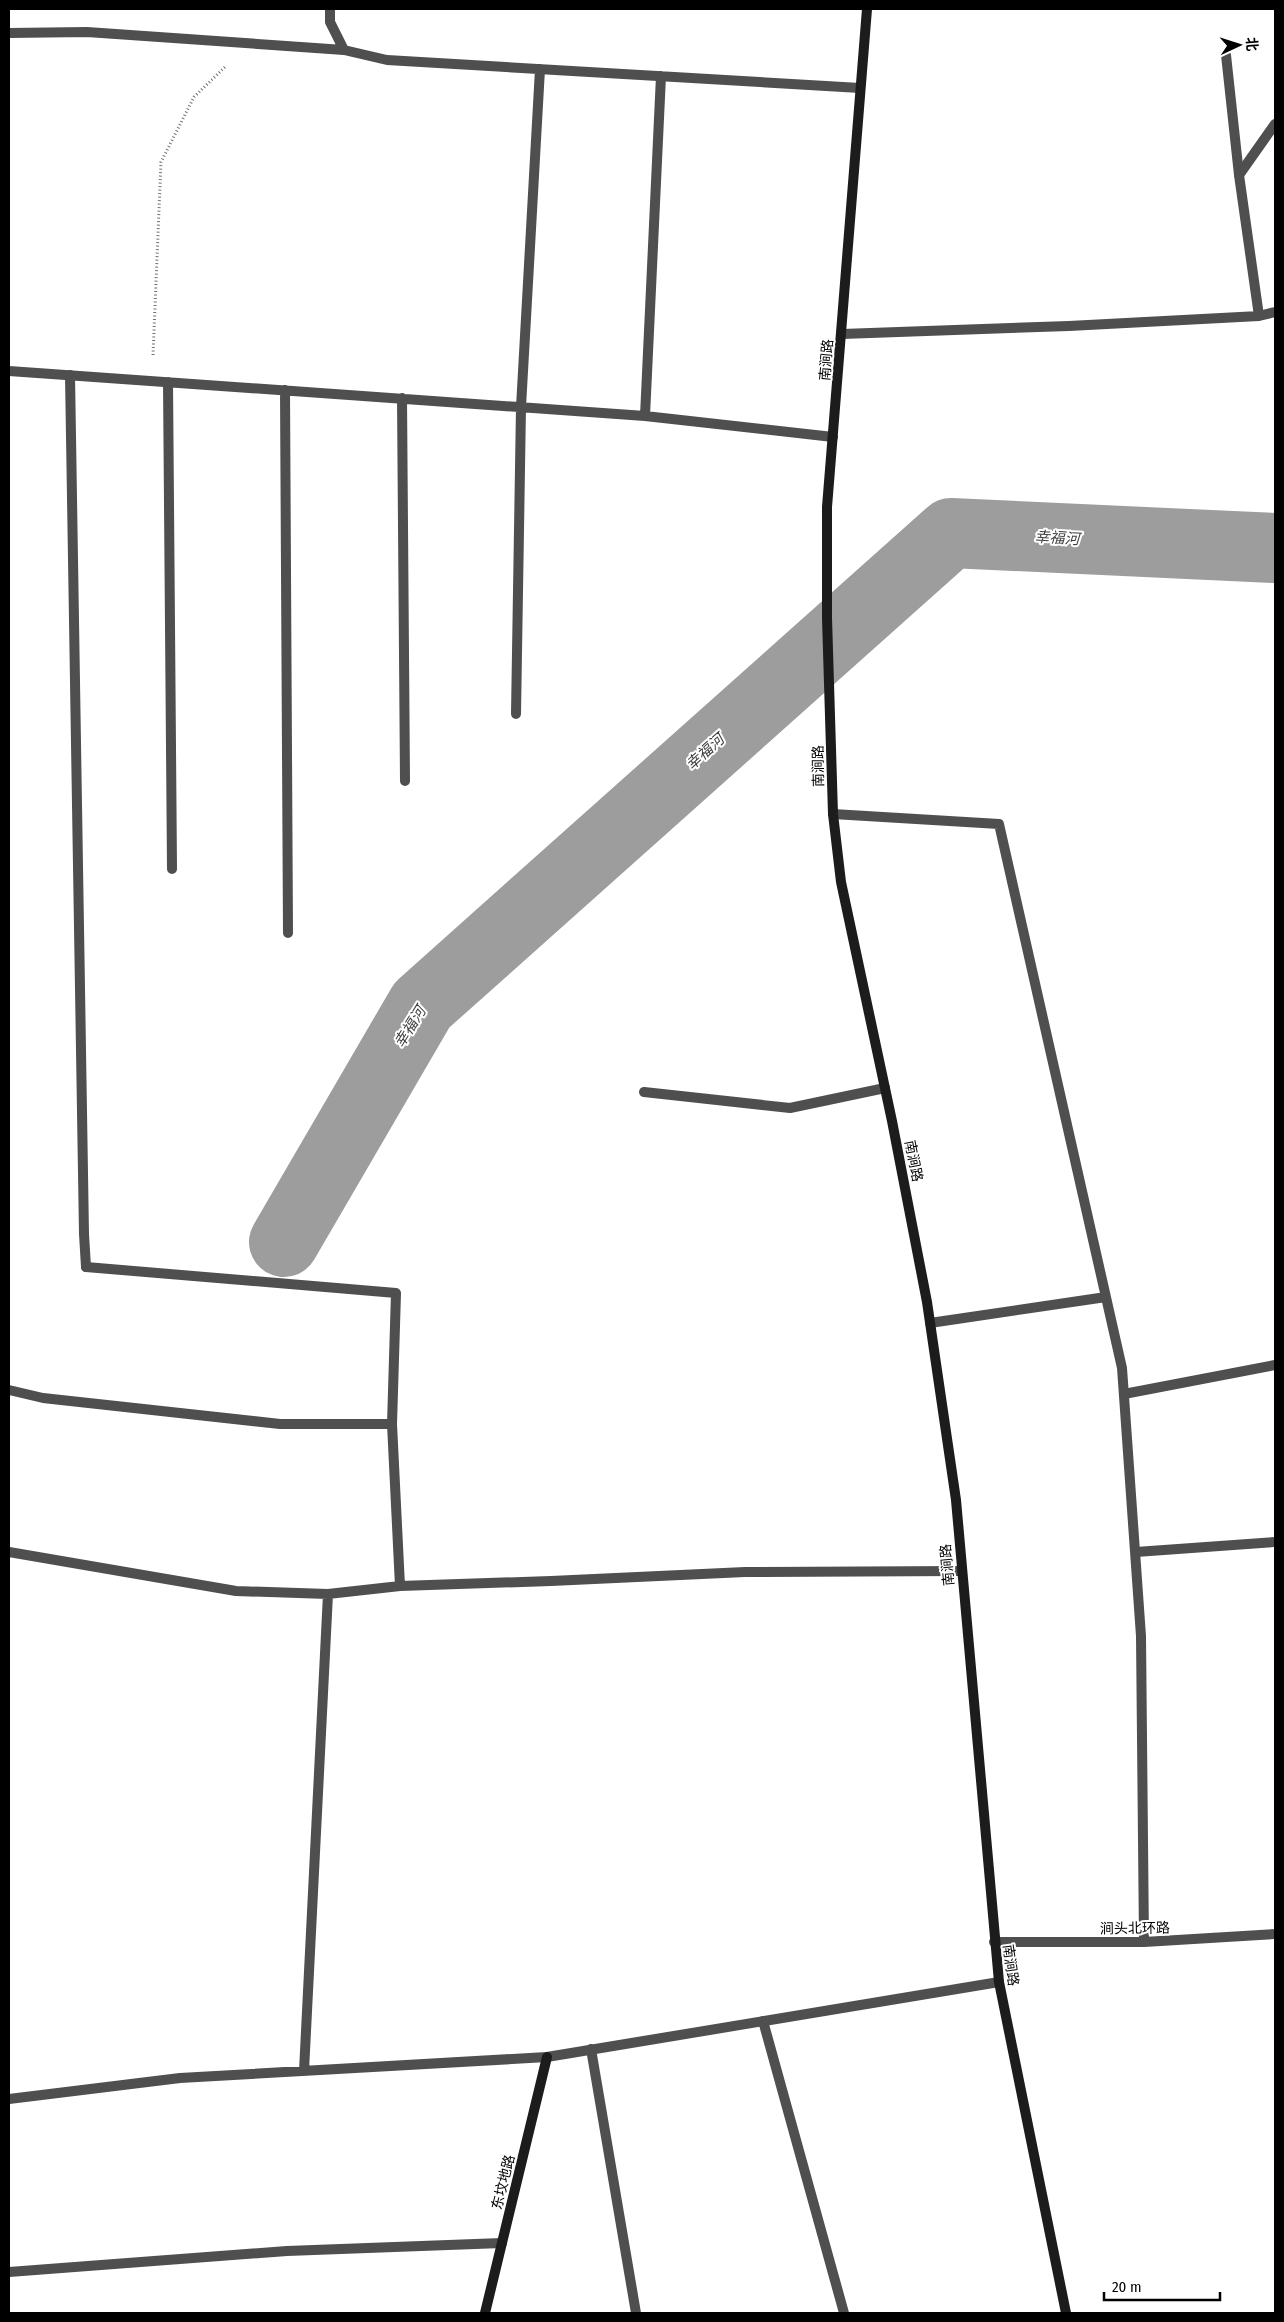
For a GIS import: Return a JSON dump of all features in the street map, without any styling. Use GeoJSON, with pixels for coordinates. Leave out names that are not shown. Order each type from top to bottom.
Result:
{"type":"FeatureCollection","features":[{"type":"Feature","properties":{"kind":"main road","name":"南涧路"},"geometry":{"type":"LineString","coordinates":[[867,9],[827,507],[827,618],[832,814],[841,882],[885,1088],[930,1323],[953,1481],[999,1982],[1066,2313]]}},
{"type":"Feature","properties":{"kind":"main road","name":"东坟地路"},"geometry":{"type":"LineString","coordinates":[[485,2313],[547,2057]]}},
{"type":"Feature","properties":{"kind":"street"},"geometry":{"type":"LineString","coordinates":[[330,9],[330,22],[344,50]]}},
{"type":"Feature","properties":{"kind":"street"},"geometry":{"type":"LineString","coordinates":[[9,33],[87,32],[344,50],[387,60],[860,88]]}},
{"type":"Feature","properties":{"kind":"street"},"geometry":{"type":"LineString","coordinates":[[1226,55],[1239,175],[1259,316]]}},
{"type":"Feature","properties":{"kind":"street"},"geometry":{"type":"LineString","coordinates":[[516,714],[521,407],[540,69]]}},
{"type":"Feature","properties":{"kind":"street"},"geometry":{"type":"LineString","coordinates":[[645,416],[661,76]]}},
{"type":"Feature","properties":{"kind":"street"},"geometry":{"type":"LineString","coordinates":[[1239,175],[1275,124]]}},
{"type":"Feature","properties":{"kind":"street"},"geometry":{"type":"LineString","coordinates":[[842,334],[1069,326],[1259,316],[1275,312]]}},
{"type":"Feature","properties":{"kind":"street"},"geometry":{"type":"LineString","coordinates":[[9,370],[645,416],[833,437]]}},
{"type":"Feature","properties":{"kind":"street"},"geometry":{"type":"LineString","coordinates":[[70,375],[86,1268],[396,1293],[392,1424],[400,1586]]}},
{"type":"Feature","properties":{"kind":"street"},"geometry":{"type":"LineString","coordinates":[[168,382],[172,870]]}},
{"type":"Feature","properties":{"kind":"street"},"geometry":{"type":"LineString","coordinates":[[285,390],[288,933]]}},
{"type":"Feature","properties":{"kind":"street"},"geometry":{"type":"LineString","coordinates":[[402,398],[405,781]]}},
{"type":"Feature","properties":{"kind":"street"},"geometry":{"type":"LineString","coordinates":[[832,814],[1000,824],[1122,1368],[1141,1636],[1144,1942]]}},
{"type":"Feature","properties":{"kind":"street"},"geometry":{"type":"LineString","coordinates":[[644,1092],[790,1108],[885,1088]]}},
{"type":"Feature","properties":{"kind":"street"},"geometry":{"type":"LineString","coordinates":[[930,1323],[1106,1297]]}},
{"type":"Feature","properties":{"kind":"street"},"geometry":{"type":"LineString","coordinates":[[1124,1394],[1275,1365]]}},
{"type":"Feature","properties":{"kind":"street"},"geometry":{"type":"LineString","coordinates":[[9,1390],[43,1398],[280,1424],[392,1424]]}},
{"type":"Feature","properties":{"kind":"street"},"geometry":{"type":"LineString","coordinates":[[1136,1552],[1275,1542]]}},
{"type":"Feature","properties":{"kind":"street"},"geometry":{"type":"LineString","coordinates":[[9,1552],[236,1591],[328,1594],[400,1586],[550,1582],[744,1572],[961,1571]]}},
{"type":"Feature","properties":{"kind":"street"},"geometry":{"type":"LineString","coordinates":[[304,2070],[328,1594]]}},
{"type":"Feature","properties":{"kind":"street","name":"涧头北环路"},"geometry":{"type":"LineString","coordinates":[[994,1942],[1144,1942],[1275,1934]]}},
{"type":"Feature","properties":{"kind":"street"},"geometry":{"type":"LineString","coordinates":[[9,2099],[180,2078],[547,2057],[999,1982]]}},
{"type":"Feature","properties":{"kind":"street"},"geometry":{"type":"LineString","coordinates":[[763,2021],[844,2313]]}},
{"type":"Feature","properties":{"kind":"street"},"geometry":{"type":"LineString","coordinates":[[591,2050],[636,2313]]}},
{"type":"Feature","properties":{"kind":"street"},"geometry":{"type":"LineString","coordinates":[[9,2272],[287,2251],[502,2242]]}},
{"type":"Feature","properties":{"kind":"path"},"geometry":{"type":"LineString","coordinates":[[152,381],[161,162],[194,97],[249,43]]}},
{"type":"Feature","properties":{"kind":"waterway","name":"幸福河"},"geometry":{"type":"LineString","coordinates":[[284,1242],[422,1005],[951,533],[1275,548]]}}]}
